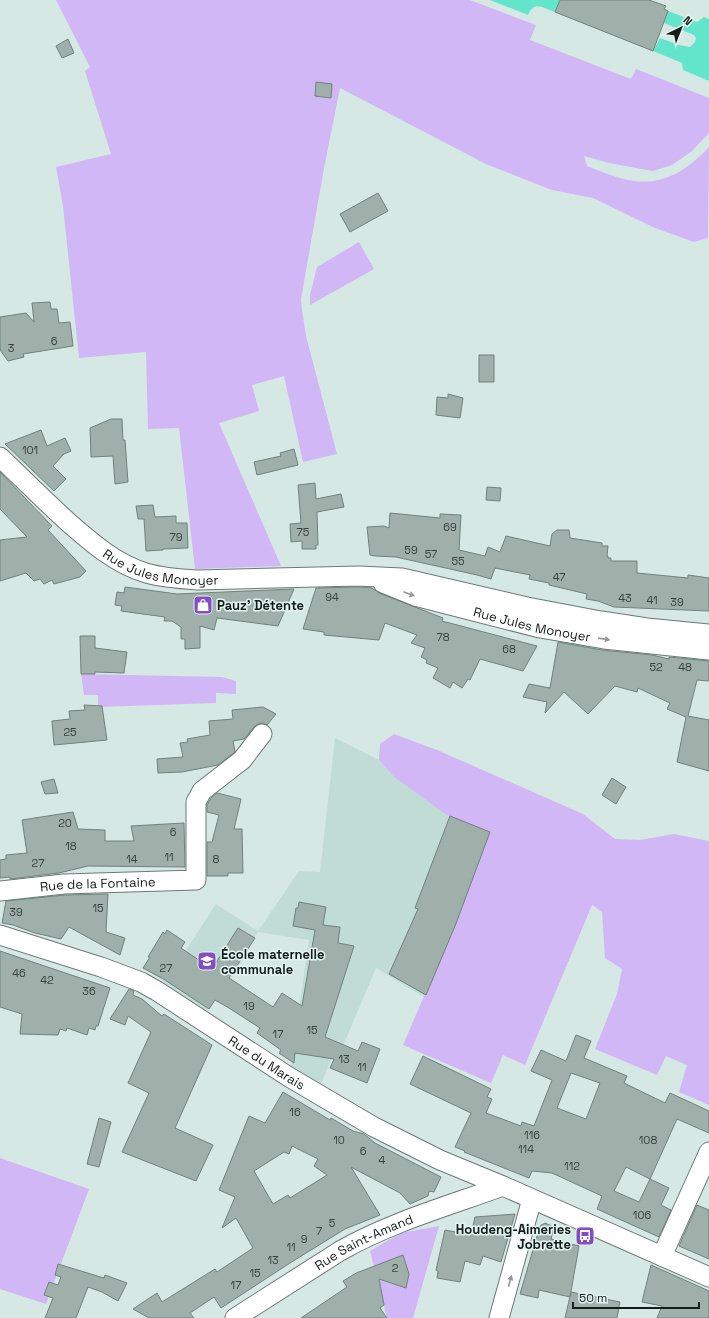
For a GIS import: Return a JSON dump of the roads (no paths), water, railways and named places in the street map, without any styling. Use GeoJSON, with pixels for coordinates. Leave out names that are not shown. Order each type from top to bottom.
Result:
{"type":"FeatureCollection","features":[{"type":"Feature","properties":{"kind":"street","name":"Rue Jules Monoyer"},"geometry":{"type":"LineString","coordinates":[[0,457],[90,542],[118,562],[146,573],[172,578],[198,580],[359,576],[402,578],[527,607],[601,621],[647,628],[709,634]]}},
{"type":"Feature","properties":{"kind":"street","name":"Rue Jules Monoyer"},"geometry":{"type":"LineString","coordinates":[[359,576],[380,582],[415,596],[540,628],[604,639],[709,650]]}},
{"type":"Feature","properties":{"kind":"street","name":"Rue de la Fontaine"},"geometry":{"type":"LineString","coordinates":[[0,891],[64,884],[196,880],[196,802],[202,791],[242,760],[262,734]]}},
{"type":"Feature","properties":{"kind":"street","name":"Rue du Marais"},"geometry":{"type":"LineString","coordinates":[[0,935],[101,967],[141,982],[164,995],[301,1084],[374,1127],[440,1160],[504,1186],[709,1277]]}},
{"type":"Feature","properties":{"kind":"street"},"geometry":{"type":"LineString","coordinates":[[662,1256],[709,1152]]}},
{"type":"Feature","properties":{"kind":"street","name":"Rue Saint-Amand"},"geometry":{"type":"LineString","coordinates":[[234,1318],[357,1241],[416,1216],[504,1186]]}},
{"type":"Feature","properties":{"kind":"street"},"geometry":{"type":"LineString","coordinates":[[499,1318],[532,1199]]}},
{"type":"Feature","properties":{"kind":"place","name":"Pauz' Détente"},"geometry":{"type":"Point","coordinates":[203,605]}},
{"type":"Feature","properties":{"kind":"place","name":"École maternelle communale"},"geometry":{"type":"Point","coordinates":[207,961]}},
{"type":"Feature","properties":{"kind":"place","name":"Houdeng-Aimeries Jobrette"},"geometry":{"type":"Point","coordinates":[585,1236]}}]}
